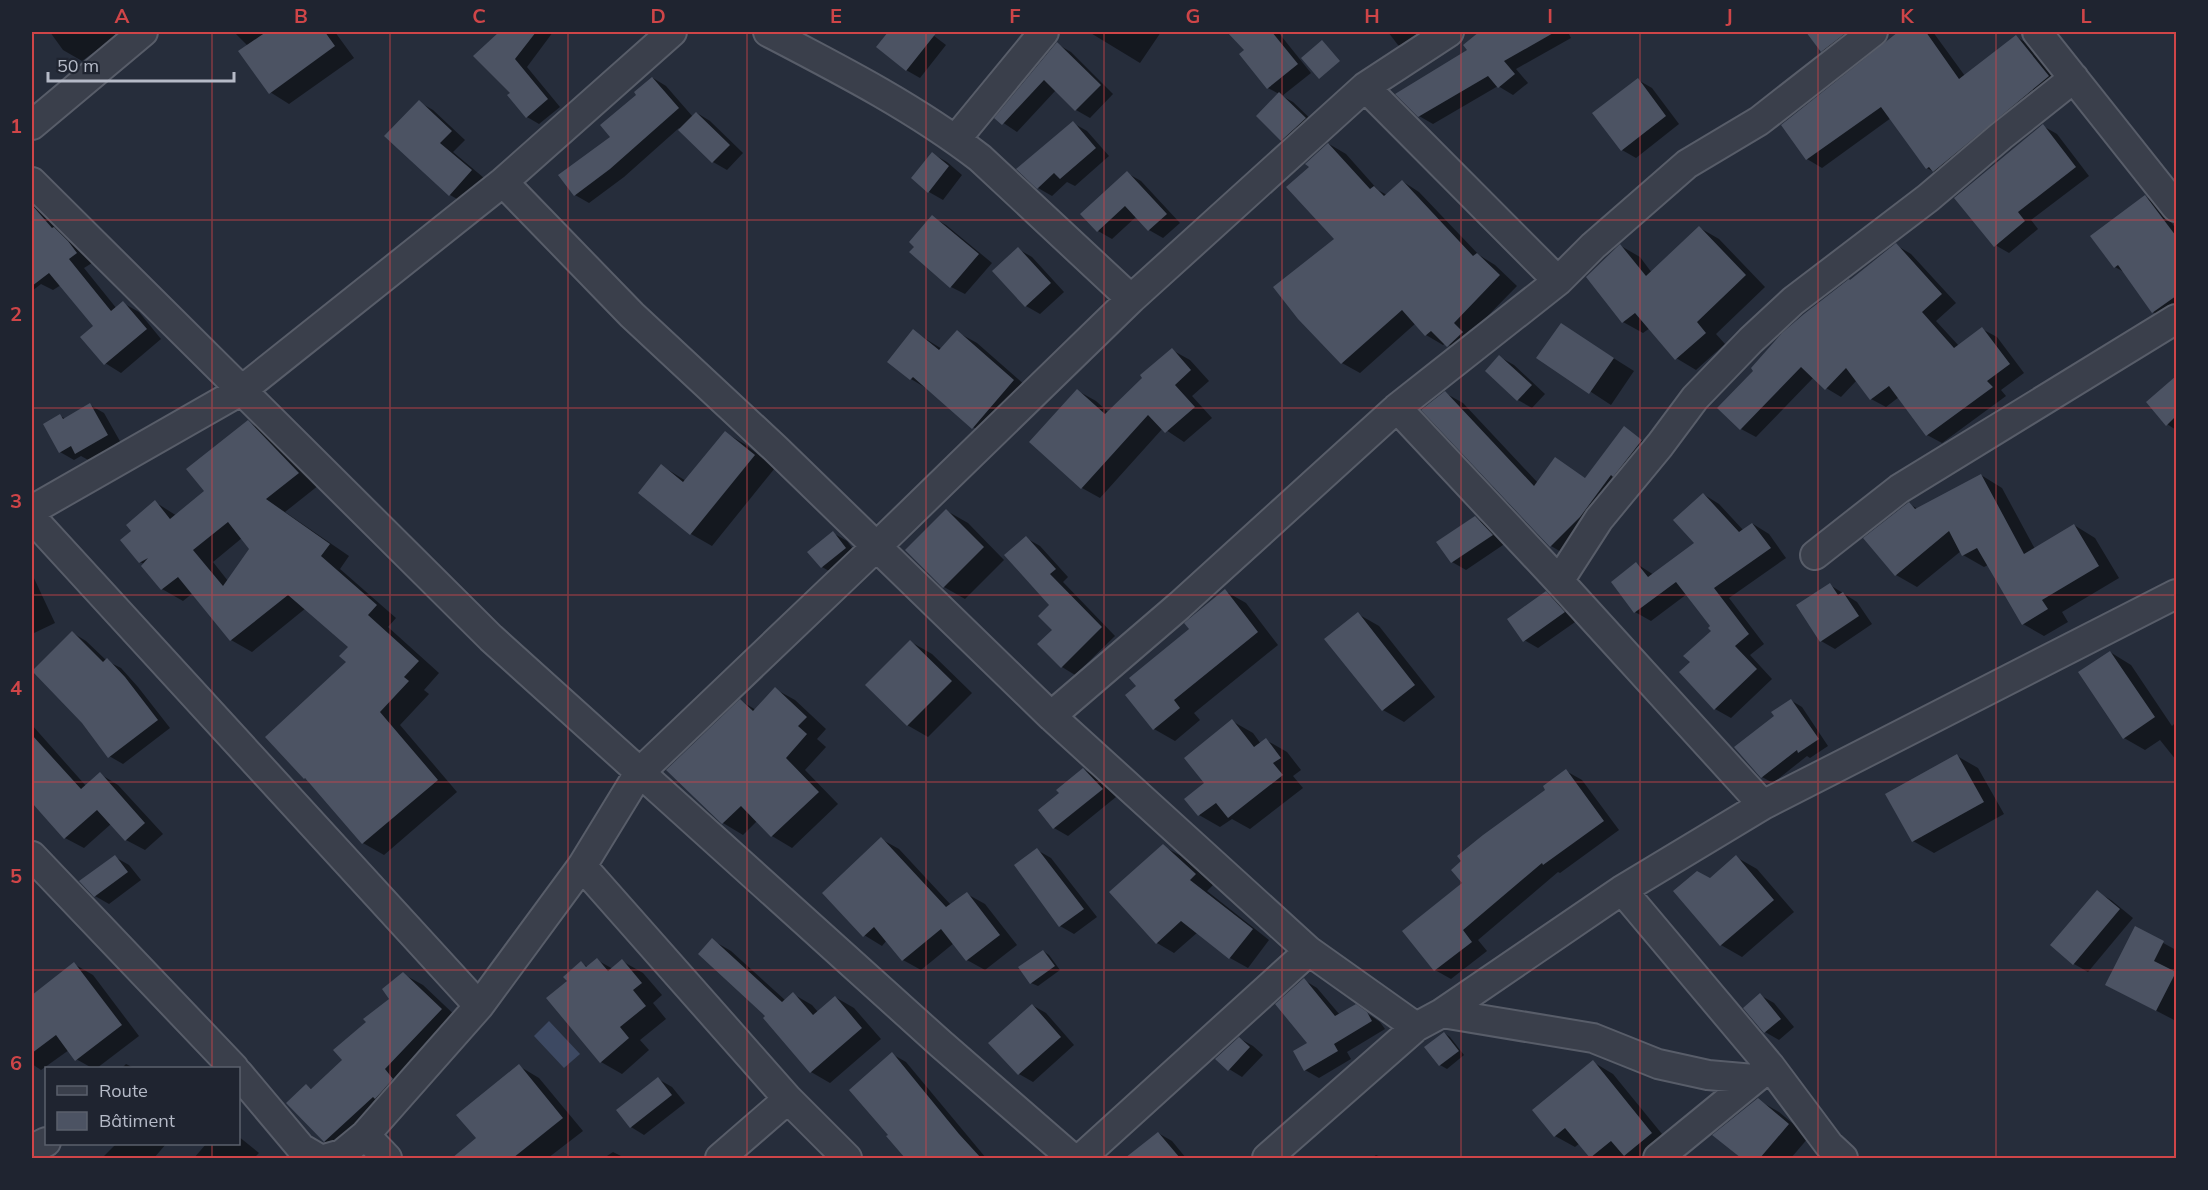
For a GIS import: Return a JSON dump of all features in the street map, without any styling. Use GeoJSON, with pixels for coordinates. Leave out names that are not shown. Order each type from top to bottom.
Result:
{"type":"FeatureCollection","features":[{"type":"Feature","properties":{"kind":"street"},"geometry":{"type":"LineString","coordinates":[[32,125],[143,32]]}},
{"type":"Feature","properties":{"kind":"street"},"geometry":{"type":"LineString","coordinates":[[32,510],[242,390],[503,182],[672,32]]}},
{"type":"Feature","properties":{"kind":"street"},"geometry":{"type":"LineString","coordinates":[[768,32],[866,84],[956,139],[980,158],[1131,299]]}},
{"type":"Feature","properties":{"kind":"street"},"geometry":{"type":"LineString","coordinates":[[956,139],[1044,32]]}},
{"type":"Feature","properties":{"kind":"street"},"geometry":{"type":"LineString","coordinates":[[328,1158],[342,1154],[365,1135],[479,1006],[582,866],[639,773],[1131,299],[1365,87],[1449,32]]}},
{"type":"Feature","properties":{"kind":"street"},"geometry":{"type":"LineString","coordinates":[[1051,716],[1179,606],[1397,408],[1558,281],[1593,246],[1686,164],[1759,121],[1873,32]]}},
{"type":"Feature","properties":{"kind":"street"},"geometry":{"type":"LineString","coordinates":[[2037,32],[2176,207]]}},
{"type":"Feature","properties":{"kind":"street"},"geometry":{"type":"LineString","coordinates":[[1559,581],[1599,519],[1695,398],[1751,340],[1793,301],[1928,198],[2001,135],[2074,78]]}},
{"type":"Feature","properties":{"kind":"street"},"geometry":{"type":"LineString","coordinates":[[1365,87],[1558,281]]}},
{"type":"Feature","properties":{"kind":"street"},"geometry":{"type":"LineString","coordinates":[[32,182],[491,638],[941,1044],[1072,1158]]}},
{"type":"Feature","properties":{"kind":"street"},"geometry":{"type":"LineString","coordinates":[[503,182],[632,315],[776,449],[1051,716],[1309,951],[1416,1027]]}},
{"type":"Feature","properties":{"kind":"street"},"geometry":{"type":"LineString","coordinates":[[1815,555],[1899,489],[2176,319]]}},
{"type":"Feature","properties":{"kind":"street"},"geometry":{"type":"LineString","coordinates":[[1397,408],[1559,581],[1763,805]]}},
{"type":"Feature","properties":{"kind":"street"},"geometry":{"type":"LineString","coordinates":[[32,518],[479,1006]]}},
{"type":"Feature","properties":{"kind":"street"},"geometry":{"type":"LineString","coordinates":[[1267,1158],[1416,1027],[1442,1013],[1622,891],[1763,805],[2176,594]]}},
{"type":"Feature","properties":{"kind":"street"},"geometry":{"type":"LineString","coordinates":[[582,866],[788,1099],[847,1158]]}},
{"type":"Feature","properties":{"kind":"street"},"geometry":{"type":"LineString","coordinates":[[36,869],[233,1067]]}},
{"type":"Feature","properties":{"kind":"street"},"geometry":{"type":"LineString","coordinates":[[1622,891],[1762,1072],[1843,1158]]}},
{"type":"Feature","properties":{"kind":"street"},"geometry":{"type":"LineString","coordinates":[[1081,1158],[1309,951]]}},
{"type":"Feature","properties":{"kind":"street"},"geometry":{"type":"LineString","coordinates":[[1442,1013],[1593,1038],[1658,1064],[1708,1075],[1762,1072]]}},
{"type":"Feature","properties":{"kind":"street"},"geometry":{"type":"LineString","coordinates":[[1658,1158],[1762,1072]]}},
{"type":"Feature","properties":{"kind":"street"},"geometry":{"type":"LineString","coordinates":[[240,1075],[301,1148],[318,1158]]}},
{"type":"Feature","properties":{"kind":"street"},"geometry":{"type":"LineString","coordinates":[[720,1158],[788,1099]]}},
{"type":"Feature","properties":{"kind":"street"},"geometry":{"type":"LineString","coordinates":[[365,1135],[387,1158]]}},
{"type":"Feature","properties":{"kind":"water"},"geometry":{"type":"Polygon","coordinates":[[[549,1021],[580,1054],[564,1068],[534,1036],[549,1021]]]}},
{"type":"Feature","properties":{"kind":"building"},"geometry":{"type":"Polygon","coordinates":[[[266,32],[325,32],[335,46],[269,94],[238,51],[266,32]]]}},
{"type":"Feature","properties":{"kind":"building"},"geometry":{"type":"Polygon","coordinates":[[[499,32],[536,32],[515,59],[548,99],[526,118],[507,95],[510,93],[473,56],[499,32]]]}},
{"type":"Feature","properties":{"kind":"building"},"geometry":{"type":"Polygon","coordinates":[[[888,32],[937,32],[906,71],[876,47],[888,32]]]}},
{"type":"Feature","properties":{"kind":"building"},"geometry":{"type":"Polygon","coordinates":[[[1227,32],[1272,32],[1298,64],[1267,89],[1239,54],[1244,50],[1227,32]]]}},
{"type":"Feature","properties":{"kind":"building"},"geometry":{"type":"Polygon","coordinates":[[[1479,32],[1555,32],[1504,61],[1515,74],[1498,88],[1488,76],[1418,117],[1395,94],[1467,50],[1463,45],[1479,32]]]}},
{"type":"Feature","properties":{"kind":"building"},"geometry":{"type":"Polygon","coordinates":[[[1806,32],[1847,32],[1821,52],[1806,32]]]}},
{"type":"Feature","properties":{"kind":"building"},"geometry":{"type":"Polygon","coordinates":[[[1898,32],[1926,32],[1959,79],[2016,35],[2049,76],[1933,172],[1929,167],[1926,169],[1881,107],[1806,160],[1781,125],[1898,32]]]}},
{"type":"Feature","properties":{"kind":"building"},"geometry":{"type":"Polygon","coordinates":[[[1322,40],[1340,61],[1319,79],[1301,58],[1322,40]]]}},
{"type":"Feature","properties":{"kind":"building"},"geometry":{"type":"Polygon","coordinates":[[[1057,42],[1101,85],[1075,111],[1044,80],[1002,125],[994,118],[1057,42]]]}},
{"type":"Feature","properties":{"kind":"building"},"geometry":{"type":"Polygon","coordinates":[[[652,77],[679,108],[610,169],[574,196],[558,175],[610,137],[600,125],[636,95],[634,92],[652,77]]]}},
{"type":"Feature","properties":{"kind":"building"},"geometry":{"type":"Polygon","coordinates":[[[1638,78],[1666,116],[1621,151],[1592,113],[1638,78]]]}},
{"type":"Feature","properties":{"kind":"building"},"geometry":{"type":"Polygon","coordinates":[[[1279,92],[1306,118],[1281,141],[1256,116],[1279,92]]]}},
{"type":"Feature","properties":{"kind":"building"},"geometry":{"type":"Polygon","coordinates":[[[419,100],[452,131],[440,143],[472,170],[449,196],[384,136],[419,100]]]}},
{"type":"Feature","properties":{"kind":"building"},"geometry":{"type":"Polygon","coordinates":[[[696,112],[730,145],[712,163],[678,130],[696,112]]]}},
{"type":"Feature","properties":{"kind":"building"},"geometry":{"type":"Polygon","coordinates":[[[1073,121],[1096,148],[1060,179],[1054,173],[1037,189],[1016,169],[1073,121]]]}},
{"type":"Feature","properties":{"kind":"building"},"geometry":{"type":"Polygon","coordinates":[[[2043,124],[2076,167],[2018,212],[2025,221],[1994,247],[1954,198],[2043,124]]]}},
{"type":"Feature","properties":{"kind":"building"},"geometry":{"type":"Polygon","coordinates":[[[1328,143],[1370,189],[1374,186],[1384,196],[1402,180],[1473,256],[1477,253],[1500,275],[1454,323],[1463,332],[1447,347],[1431,331],[1425,336],[1402,310],[1341,364],[1298,319],[1273,287],[1334,239],[1286,187],[1309,167],[1305,164],[1328,143]]]}},
{"type":"Feature","properties":{"kind":"building"},"geometry":{"type":"Polygon","coordinates":[[[932,152],[949,166],[928,193],[911,178],[932,152]]]}},
{"type":"Feature","properties":{"kind":"building"},"geometry":{"type":"Polygon","coordinates":[[[1127,171],[1167,214],[1148,231],[1125,206],[1097,232],[1080,214],[1127,171]]]}},
{"type":"Feature","properties":{"kind":"building"},"geometry":{"type":"Polygon","coordinates":[[[2145,195],[2176,236],[2176,296],[2152,313],[2118,265],[2114,268],[2090,236],[2145,195]]]}},
{"type":"Feature","properties":{"kind":"building"},"geometry":{"type":"Polygon","coordinates":[[[32,205],[77,253],[69,259],[111,311],[123,301],[147,329],[104,365],[80,337],[93,326],[49,273],[32,286],[32,205]]]}},
{"type":"Feature","properties":{"kind":"building"},"geometry":{"type":"Polygon","coordinates":[[[932,215],[979,254],[950,288],[909,252],[914,247],[909,242],[932,215]]]}},
{"type":"Feature","properties":{"kind":"building"},"geometry":{"type":"Polygon","coordinates":[[[1699,226],[1746,275],[1697,322],[1706,333],[1675,360],[1635,313],[1622,323],[1586,277],[1620,244],[1646,276],[1699,226]]]}},
{"type":"Feature","properties":{"kind":"building"},"geometry":{"type":"Polygon","coordinates":[[[1896,243],[1942,294],[1922,312],[1954,348],[1982,327],[2010,364],[1987,381],[1993,387],[1926,436],[1889,386],[1870,400],[1846,368],[1825,390],[1801,367],[1740,430],[1717,408],[1753,371],[1751,368],[1782,333],[1896,243]]]}},
{"type":"Feature","properties":{"kind":"building"},"geometry":{"type":"Polygon","coordinates":[[[1018,247],[1051,283],[1025,307],[992,271],[1018,247]]]}},
{"type":"Feature","properties":{"kind":"building"},"geometry":{"type":"Polygon","coordinates":[[[1561,323],[1614,358],[1589,394],[1536,358],[1561,323]]]}},
{"type":"Feature","properties":{"kind":"building"},"geometry":{"type":"Polygon","coordinates":[[[913,329],[939,350],[957,330],[1014,380],[972,429],[913,377],[910,380],[887,362],[913,329]]]}},
{"type":"Feature","properties":{"kind":"building"},"geometry":{"type":"Polygon","coordinates":[[[1172,348],[1191,370],[1175,385],[1195,407],[1165,433],[1148,415],[1081,489],[1029,442],[1077,389],[1105,414],[1142,378],[1140,375],[1172,348]]]}},
{"type":"Feature","properties":{"kind":"building"},"geometry":{"type":"Polygon","coordinates":[[[1499,355],[1532,385],[1517,401],[1485,371],[1499,355]]]}},
{"type":"Feature","properties":{"kind":"building"},"geometry":{"type":"Polygon","coordinates":[[[2176,376],[2176,416],[2166,426],[2146,402],[2176,376]]]}},
{"type":"Feature","properties":{"kind":"building"},"geometry":{"type":"Polygon","coordinates":[[[1445,391],[1534,486],[1555,457],[1585,478],[1624,426],[1642,440],[1613,477],[1611,475],[1580,517],[1550,547],[1421,410],[1445,391]]]}},
{"type":"Feature","properties":{"kind":"building"},"geometry":{"type":"Polygon","coordinates":[[[90,403],[108,435],[75,454],[71,446],[59,453],[43,424],[60,414],[63,419],[90,403]]]}},
{"type":"Feature","properties":{"kind":"building"},"geometry":{"type":"Polygon","coordinates":[[[248,420],[299,473],[266,499],[330,544],[321,556],[377,605],[368,615],[419,661],[404,677],[409,681],[380,712],[438,780],[362,844],[305,778],[265,737],[346,662],[339,656],[348,647],[288,595],[230,641],[178,577],[161,590],[141,566],[148,558],[139,563],[120,540],[131,531],[126,525],[155,500],[170,519],[204,491],[186,469],[248,420]],[[228,522],[193,550],[223,586],[249,549],[228,522]]]}},
{"type":"Feature","properties":{"kind":"building"},"geometry":{"type":"Polygon","coordinates":[[[725,431],[755,455],[690,535],[638,493],[661,464],[683,482],[725,431]]]}},
{"type":"Feature","properties":{"kind":"building"},"geometry":{"type":"Polygon","coordinates":[[[1981,474],[2024,554],[2074,524],[2099,566],[2042,600],[2048,609],[2022,625],[1977,548],[1962,556],[1949,531],[1895,576],[1863,538],[1909,502],[1915,509],[1981,474]]]}},
{"type":"Feature","properties":{"kind":"building"},"geometry":{"type":"Polygon","coordinates":[[[1703,493],[1739,532],[1752,523],[1771,548],[1714,588],[1749,634],[1735,646],[1757,669],[1714,710],[1679,672],[1690,662],[1683,656],[1711,631],[1708,628],[1710,626],[1676,582],[1634,613],[1611,582],[1636,562],[1648,577],[1694,543],[1673,520],[1703,493]]]}},
{"type":"Feature","properties":{"kind":"building"},"geometry":{"type":"Polygon","coordinates":[[[946,509],[984,547],[943,588],[905,550],[946,509]]]}},
{"type":"Feature","properties":{"kind":"building"},"geometry":{"type":"Polygon","coordinates":[[[1475,516],[1493,535],[1451,563],[1436,542],[1475,516]]]}},
{"type":"Feature","properties":{"kind":"building"},"geometry":{"type":"Polygon","coordinates":[[[833,531],[846,548],[821,568],[807,552],[833,531]]]}},
{"type":"Feature","properties":{"kind":"building"},"geometry":{"type":"Polygon","coordinates":[[[1026,536],[1056,569],[1050,574],[1102,627],[1061,668],[1037,644],[1052,630],[1038,616],[1049,605],[1004,555],[1026,536]]]}},
{"type":"Feature","properties":{"kind":"building"},"geometry":{"type":"Polygon","coordinates":[[[1830,583],[1838,595],[1843,592],[1859,616],[1820,642],[1796,605],[1830,583]]]}},
{"type":"Feature","properties":{"kind":"building"},"geometry":{"type":"Polygon","coordinates":[[[1225,589],[1258,632],[1174,700],[1180,708],[1153,730],[1125,695],[1136,686],[1129,678],[1189,629],[1184,623],[1225,589]]]}},
{"type":"Feature","properties":{"kind":"building"},"geometry":{"type":"Polygon","coordinates":[[[1546,591],[1565,612],[1523,642],[1507,619],[1546,591]]]}},
{"type":"Feature","properties":{"kind":"building"},"geometry":{"type":"Polygon","coordinates":[[[1358,612],[1415,685],[1382,711],[1324,639],[1358,612]]]}},
{"type":"Feature","properties":{"kind":"building"},"geometry":{"type":"Polygon","coordinates":[[[72,631],[103,662],[107,658],[125,677],[158,720],[108,758],[82,723],[32,671],[72,631]]]}},
{"type":"Feature","properties":{"kind":"building"},"geometry":{"type":"Polygon","coordinates":[[[910,640],[952,681],[907,726],[865,685],[910,640]]]}},
{"type":"Feature","properties":{"kind":"building"},"geometry":{"type":"Polygon","coordinates":[[[2110,651],[2155,717],[2123,739],[2078,672],[2110,651]]]}},
{"type":"Feature","properties":{"kind":"building"},"geometry":{"type":"Polygon","coordinates":[[[775,687],[807,717],[798,726],[807,734],[786,758],[819,792],[771,837],[741,806],[722,824],[666,770],[740,699],[753,711],[775,687]]]}},
{"type":"Feature","properties":{"kind":"building"},"geometry":{"type":"Polygon","coordinates":[[[1791,699],[1819,739],[1798,753],[1797,750],[1761,778],[1734,747],[1774,716],[1771,712],[1791,699]]]}},
{"type":"Feature","properties":{"kind":"building"},"geometry":{"type":"Polygon","coordinates":[[[1232,719],[1254,747],[1266,738],[1281,758],[1273,763],[1283,775],[1228,818],[1216,803],[1198,816],[1184,799],[1204,783],[1184,758],[1232,719]]]}},
{"type":"Feature","properties":{"kind":"building"},"geometry":{"type":"Polygon","coordinates":[[[32,735],[81,789],[100,772],[145,823],[125,841],[97,810],[64,839],[32,803],[32,735]]]}},
{"type":"Feature","properties":{"kind":"building"},"geometry":{"type":"Polygon","coordinates":[[[1957,754],[1984,802],[1912,842],[1885,794],[1957,754]]]}},
{"type":"Feature","properties":{"kind":"building"},"geometry":{"type":"Polygon","coordinates":[[[1083,768],[1103,789],[1053,829],[1038,810],[1059,793],[1056,790],[1083,768]]]}},
{"type":"Feature","properties":{"kind":"building"},"geometry":{"type":"Polygon","coordinates":[[[1566,769],[1604,821],[1543,865],[1542,863],[1463,930],[1472,942],[1434,971],[1402,931],[1462,883],[1451,870],[1461,861],[1457,856],[1545,790],[1543,786],[1566,769]]]}},
{"type":"Feature","properties":{"kind":"building"},"geometry":{"type":"Polygon","coordinates":[[[881,837],[946,907],[967,892],[1000,935],[966,961],[941,929],[902,961],[874,927],[863,937],[822,893],[881,837]]]}},
{"type":"Feature","properties":{"kind":"building"},"geometry":{"type":"Polygon","coordinates":[[[1163,844],[1196,874],[1190,880],[1253,929],[1229,959],[1181,921],[1156,944],[1109,892],[1163,844]]]}},
{"type":"Feature","properties":{"kind":"building"},"geometry":{"type":"Polygon","coordinates":[[[1037,848],[1084,909],[1059,927],[1014,865],[1037,848]]]}},
{"type":"Feature","properties":{"kind":"building"},"geometry":{"type":"Polygon","coordinates":[[[115,855],[128,872],[94,897],[79,881],[115,855]]]}},
{"type":"Feature","properties":{"kind":"building"},"geometry":{"type":"Polygon","coordinates":[[[1736,855],[1774,900],[1720,946],[1673,891],[1697,871],[1710,878],[1736,855]]]}},
{"type":"Feature","properties":{"kind":"building"},"geometry":{"type":"Polygon","coordinates":[[[2097,890],[2120,909],[2073,965],[2050,945],[2097,890]]]}},
{"type":"Feature","properties":{"kind":"building"},"geometry":{"type":"Polygon","coordinates":[[[2135,926],[2164,941],[2154,961],[2176,972],[2156,1011],[2105,985],[2135,926]]]}},
{"type":"Feature","properties":{"kind":"building"},"geometry":{"type":"Polygon","coordinates":[[[712,938],[782,1002],[793,992],[813,1015],[835,996],[862,1028],[810,1073],[763,1018],[765,1016],[698,954],[712,938]]]}},
{"type":"Feature","properties":{"kind":"building"},"geometry":{"type":"Polygon","coordinates":[[[1043,950],[1055,966],[1030,984],[1018,967],[1043,950]]]}},
{"type":"Feature","properties":{"kind":"building"},"geometry":{"type":"Polygon","coordinates":[[[597,958],[608,971],[622,959],[642,983],[633,990],[646,1006],[620,1027],[629,1038],[600,1063],[546,998],[567,981],[563,977],[581,961],[586,967],[597,958]]]}},
{"type":"Feature","properties":{"kind":"building"},"geometry":{"type":"Polygon","coordinates":[[[74,962],[122,1025],[75,1061],[56,1035],[32,1053],[32,995],[74,962]]]}},
{"type":"Feature","properties":{"kind":"building"},"geometry":{"type":"Polygon","coordinates":[[[403,972],[442,1009],[385,1069],[393,1079],[375,1099],[373,1097],[324,1142],[286,1103],[306,1084],[311,1089],[342,1060],[333,1050],[366,1022],[363,1019],[389,999],[382,989],[403,972]]]}},
{"type":"Feature","properties":{"kind":"building"},"geometry":{"type":"Polygon","coordinates":[[[1304,978],[1335,1016],[1356,1004],[1367,1012],[1372,1021],[1334,1044],[1338,1051],[1304,1071],[1293,1051],[1307,1043],[1275,1004],[1304,978]]]}},
{"type":"Feature","properties":{"kind":"building"},"geometry":{"type":"Polygon","coordinates":[[[1760,993],[1781,1019],[1764,1033],[1743,1008],[1760,993]]]}},
{"type":"Feature","properties":{"kind":"building"},"geometry":{"type":"Polygon","coordinates":[[[1032,1004],[1061,1037],[1018,1075],[988,1043],[1032,1004]]]}},
{"type":"Feature","properties":{"kind":"building"},"geometry":{"type":"Polygon","coordinates":[[[1444,1032],[1459,1051],[1439,1066],[1424,1047],[1444,1032]]]}},
{"type":"Feature","properties":{"kind":"building"},"geometry":{"type":"Polygon","coordinates":[[[1239,1037],[1250,1047],[1228,1071],[1215,1059],[1239,1037]]]}},
{"type":"Feature","properties":{"kind":"building"},"geometry":{"type":"Polygon","coordinates":[[[892,1052],[981,1158],[905,1158],[886,1136],[888,1135],[849,1090],[892,1052]]]}},
{"type":"Feature","properties":{"kind":"building"},"geometry":{"type":"Polygon","coordinates":[[[1593,1060],[1652,1133],[1624,1156],[1611,1141],[1590,1158],[1565,1128],[1554,1137],[1532,1110],[1593,1060]]]}},
{"type":"Feature","properties":{"kind":"building"},"geometry":{"type":"Polygon","coordinates":[[[519,1064],[563,1118],[513,1158],[452,1158],[476,1138],[456,1115],[519,1064]]]}},
{"type":"Feature","properties":{"kind":"building"},"geometry":{"type":"Polygon","coordinates":[[[658,1077],[672,1095],[630,1128],[616,1110],[658,1077]]]}},
{"type":"Feature","properties":{"kind":"building"},"geometry":{"type":"Polygon","coordinates":[[[1758,1098],[1789,1124],[1760,1158],[1741,1158],[1712,1135],[1758,1098]]]}},
{"type":"Feature","properties":{"kind":"building"},"geometry":{"type":"Polygon","coordinates":[[[1158,1132],[1180,1158],[1125,1158],[1158,1132]]]}}]}
